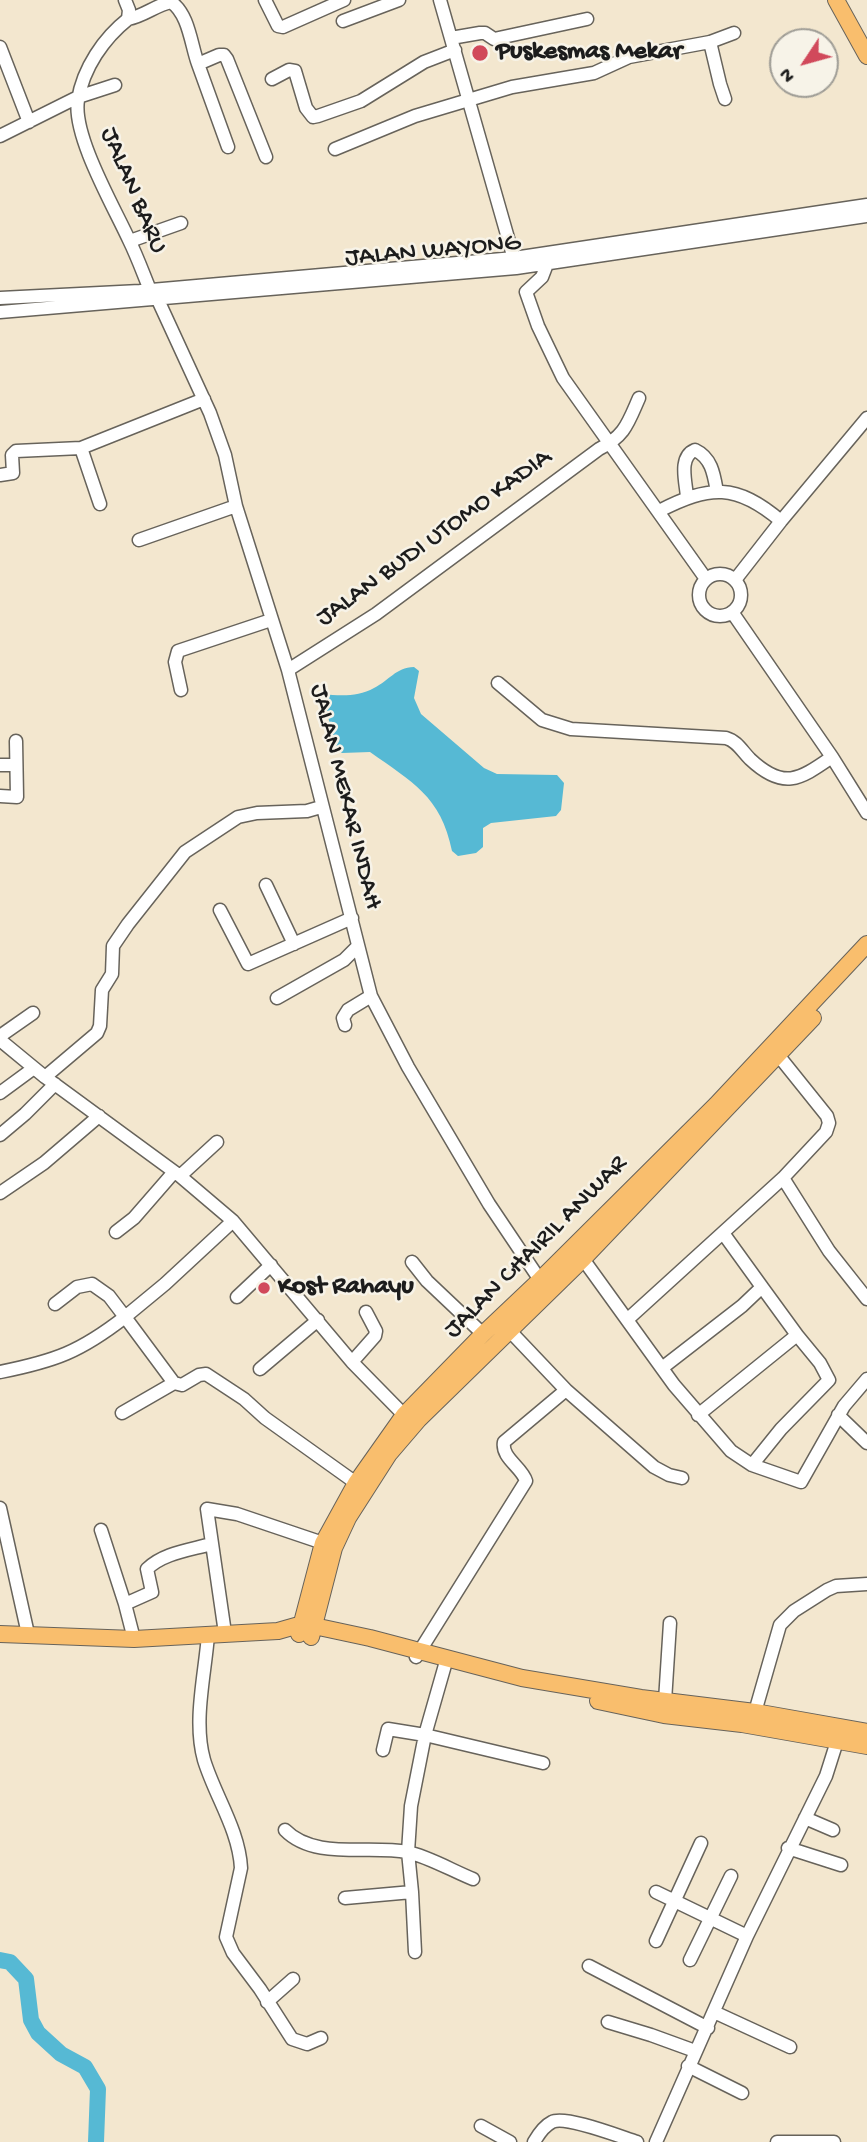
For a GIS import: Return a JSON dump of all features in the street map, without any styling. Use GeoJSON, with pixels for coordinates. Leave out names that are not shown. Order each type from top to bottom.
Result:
{"type":"FeatureCollection","features":[{"type":"Feature","properties":{"kind":"main road"},"geometry":{"type":"LineString","coordinates":[[839,1],[867,56]]}},
{"type":"Feature","properties":{"kind":"main road","name":"JALAN CHAIRIL ANWAR"},"geometry":{"type":"LineString","coordinates":[[302,1630],[334,1548],[354,1507],[389,1454],[419,1419],[583,1259],[616,1214],[867,944]]}},
{"type":"Feature","properties":{"kind":"main road","name":"JALAN CHAIRIL ANWAR"},"geometry":{"type":"LineString","coordinates":[[302,1630],[323,1543],[356,1483],[404,1415],[483,1334],[616,1214],[778,1055],[867,960]]}},
{"type":"Feature","properties":{"kind":"main road"},"geometry":{"type":"LineString","coordinates":[[0,1634],[134,1639],[302,1630],[522,1678],[754,1712],[840,1733],[867,1746]]}},
{"type":"Feature","properties":{"kind":"main road"},"geometry":{"type":"LineString","coordinates":[[418,1654],[445,1665],[516,1685],[664,1715],[840,1733],[867,1732]]}},
{"type":"Feature","properties":{"kind":"street"},"geometry":{"type":"LineString","coordinates":[[125,0],[129,10],[128,19],[142,16],[171,2],[181,12],[228,147]]}},
{"type":"Feature","properties":{"kind":"street"},"geometry":{"type":"LineString","coordinates":[[265,0],[278,26],[283,27],[344,0]]}},
{"type":"Feature","properties":{"kind":"street"},"geometry":{"type":"LineString","coordinates":[[342,21],[399,0]]}},
{"type":"Feature","properties":{"kind":"street"},"geometry":{"type":"LineString","coordinates":[[440,0],[515,263]]}},
{"type":"Feature","properties":{"kind":"street","name":"JALAN BARU"},"geometry":{"type":"LineString","coordinates":[[128,19],[91,64],[78,97],[78,120],[83,138],[154,295]]}},
{"type":"Feature","properties":{"kind":"street"},"geometry":{"type":"LineString","coordinates":[[272,79],[289,70],[295,71],[306,108],[313,117],[361,101],[453,44],[480,33],[494,39],[587,19]]}},
{"type":"Feature","properties":{"kind":"street"},"geometry":{"type":"LineString","coordinates":[[335,149],[415,116],[512,86],[594,73],[640,54],[710,42],[734,33]]}},
{"type":"Feature","properties":{"kind":"street"},"geometry":{"type":"LineString","coordinates":[[710,42],[725,99]]}},
{"type":"Feature","properties":{"kind":"street"},"geometry":{"type":"LineString","coordinates":[[0,47],[29,122]]}},
{"type":"Feature","properties":{"kind":"street"},"geometry":{"type":"LineString","coordinates":[[198,64],[219,55],[224,55],[227,59],[267,158]]}},
{"type":"Feature","properties":{"kind":"street"},"geometry":{"type":"LineString","coordinates":[[0,136],[78,97],[115,85]]}},
{"type":"Feature","properties":{"kind":"street","name":"JALAN WAYONG"},"geometry":{"type":"LineString","coordinates":[[6,312],[154,295],[515,263],[867,205]]}},
{"type":"Feature","properties":{"kind":"street","name":"JALAN WAYONG"},"geometry":{"type":"LineString","coordinates":[[515,263],[547,264],[867,216]]}},
{"type":"Feature","properties":{"kind":"street"},"geometry":{"type":"LineString","coordinates":[[130,241],[181,223]]}},
{"type":"Feature","properties":{"kind":"street"},"geometry":{"type":"LineString","coordinates":[[547,264],[542,277],[526,292],[562,379],[706,579]]}},
{"type":"Feature","properties":{"kind":"street","name":"JALAN WAYONG"},"geometry":{"type":"LineString","coordinates":[[5,298],[154,295]]}},
{"type":"Feature","properties":{"kind":"street","name":"JALAN MEKAR INDAH"},"geometry":{"type":"LineString","coordinates":[[154,295],[204,399],[225,455],[236,506],[288,670],[370,996],[408,1067],[489,1204],[540,1280]]}},
{"type":"Feature","properties":{"kind":"street"},"geometry":{"type":"LineString","coordinates":[[5,298],[6,312]]}},
{"type":"Feature","properties":{"kind":"street","name":"JALAN BUDI UTOMO KADIA"},"geometry":{"type":"LineString","coordinates":[[288,670],[376,614],[617,439],[626,427],[639,398]]}},
{"type":"Feature","properties":{"kind":"street"},"geometry":{"type":"LineString","coordinates":[[0,475],[13,473],[12,455],[16,451],[81,448],[204,399]]}},
{"type":"Feature","properties":{"kind":"street"},"geometry":{"type":"LineString","coordinates":[[735,580],[867,418]]}},
{"type":"Feature","properties":{"kind":"street"},"geometry":{"type":"LineString","coordinates":[[81,448],[100,504]]}},
{"type":"Feature","properties":{"kind":"street"},"geometry":{"type":"LineString","coordinates":[[687,497],[686,458],[695,450],[707,458],[712,467],[717,492]]}},
{"type":"Feature","properties":{"kind":"street"},"geometry":{"type":"LineString","coordinates":[[659,511],[687,497],[730,492],[748,497],[781,521]]}},
{"type":"Feature","properties":{"kind":"street"},"geometry":{"type":"LineString","coordinates":[[139,540],[236,506]]}},
{"type":"Feature","properties":{"kind":"street"},"geometry":{"type":"LineString","coordinates":[[721,574],[735,580],[741,593],[737,607],[732,612],[717,615],[704,607],[700,597],[701,587],[706,579],[721,574]]}},
{"type":"Feature","properties":{"kind":"street"},"geometry":{"type":"LineString","coordinates":[[732,612],[832,757],[867,813]]}},
{"type":"Feature","properties":{"kind":"street"},"geometry":{"type":"LineString","coordinates":[[181,690],[175,662],[178,651],[271,620]]}},
{"type":"Feature","properties":{"kind":"street"},"geometry":{"type":"LineString","coordinates":[[498,683],[521,705],[542,720],[555,725],[583,731],[726,738],[735,742],[759,766],[790,780],[804,776],[832,757]]}},
{"type":"Feature","properties":{"kind":"street"},"geometry":{"type":"LineString","coordinates":[[0,796],[17,797],[16,741]]}},
{"type":"Feature","properties":{"kind":"street"},"geometry":{"type":"LineString","coordinates":[[0,765],[16,765]]}},
{"type":"Feature","properties":{"kind":"street"},"geometry":{"type":"LineString","coordinates":[[0,1135],[33,1107],[50,1080],[97,1033],[100,1026],[102,990],[112,975],[113,946],[184,852],[238,817],[257,813],[307,811],[321,807]]}},
{"type":"Feature","properties":{"kind":"street"},"geometry":{"type":"LineString","coordinates":[[266,885],[294,943]]}},
{"type":"Feature","properties":{"kind":"street"},"geometry":{"type":"LineString","coordinates":[[220,910],[248,964],[352,918]]}},
{"type":"Feature","properties":{"kind":"street"},"geometry":{"type":"LineString","coordinates":[[277,998],[344,960],[359,946]]}},
{"type":"Feature","properties":{"kind":"street"},"geometry":{"type":"LineString","coordinates":[[345,1025],[343,1015],[370,996]]}},
{"type":"Feature","properties":{"kind":"street"},"geometry":{"type":"LineString","coordinates":[[33,1013],[0,1038],[34,1068],[177,1174],[233,1221],[352,1362],[404,1415]]}},
{"type":"Feature","properties":{"kind":"street"},"geometry":{"type":"LineString","coordinates":[[628,1319],[783,1178],[826,1132],[830,1123],[827,1116],[778,1055]]}},
{"type":"Feature","properties":{"kind":"street"},"geometry":{"type":"LineString","coordinates":[[0,1093],[34,1068]]}},
{"type":"Feature","properties":{"kind":"street"},"geometry":{"type":"LineString","coordinates":[[0,1193],[44,1163],[99,1116]]}},
{"type":"Feature","properties":{"kind":"street"},"geometry":{"type":"LineString","coordinates":[[116,1232],[177,1174],[217,1142]]}},
{"type":"Feature","properties":{"kind":"street"},"geometry":{"type":"LineString","coordinates":[[783,1178],[829,1251],[867,1299]]}},
{"type":"Feature","properties":{"kind":"street"},"geometry":{"type":"LineString","coordinates":[[0,1372],[67,1355],[104,1333],[158,1291],[233,1221]]}},
{"type":"Feature","properties":{"kind":"street"},"geometry":{"type":"LineString","coordinates":[[723,1233],[820,1363],[829,1380],[752,1465]]}},
{"type":"Feature","properties":{"kind":"street"},"geometry":{"type":"LineString","coordinates":[[583,1259],[698,1415],[730,1451],[752,1465],[801,1482],[838,1415],[867,1379]]}},
{"type":"Feature","properties":{"kind":"street"},"geometry":{"type":"LineString","coordinates":[[412,1262],[483,1334]]}},
{"type":"Feature","properties":{"kind":"street"},"geometry":{"type":"LineString","coordinates":[[237,1297],[271,1265]]}},
{"type":"Feature","properties":{"kind":"street"},"geometry":{"type":"LineString","coordinates":[[55,1304],[77,1287],[92,1284],[110,1297],[174,1382],[182,1385],[202,1373],[209,1376],[356,1483]]}},
{"type":"Feature","properties":{"kind":"street"},"geometry":{"type":"LineString","coordinates":[[662,1368],[742,1306],[762,1287]]}},
{"type":"Feature","properties":{"kind":"street"},"geometry":{"type":"LineString","coordinates":[[352,1362],[375,1336],[376,1331],[366,1312]]}},
{"type":"Feature","properties":{"kind":"street"},"geometry":{"type":"LineString","coordinates":[[260,1369],[318,1320]]}},
{"type":"Feature","properties":{"kind":"street"},"geometry":{"type":"LineString","coordinates":[[509,1330],[566,1390],[654,1467],[682,1478]]}},
{"type":"Feature","properties":{"kind":"street"},"geometry":{"type":"LineString","coordinates":[[698,1415],[797,1335]]}},
{"type":"Feature","properties":{"kind":"street"},"geometry":{"type":"LineString","coordinates":[[122,1413],[174,1382]]}},
{"type":"Feature","properties":{"kind":"street"},"geometry":{"type":"LineString","coordinates":[[418,1654],[526,1481],[524,1474],[502,1447],[504,1442],[566,1390]]}},
{"type":"Feature","properties":{"kind":"street"},"geometry":{"type":"LineString","coordinates":[[838,1415],[866,1439]]}},
{"type":"Feature","properties":{"kind":"street"},"geometry":{"type":"LineString","coordinates":[[0,1508],[28,1634]]}},
{"type":"Feature","properties":{"kind":"street"},"geometry":{"type":"LineString","coordinates":[[225,1633],[206,1511],[208,1508],[237,1514],[323,1543]]}},
{"type":"Feature","properties":{"kind":"street"},"geometry":{"type":"LineString","coordinates":[[101,1530],[134,1639]]}},
{"type":"Feature","properties":{"kind":"street"},"geometry":{"type":"LineString","coordinates":[[125,1604],[152,1592],[146,1571],[150,1566],[174,1554],[211,1544]]}},
{"type":"Feature","properties":{"kind":"street"},"geometry":{"type":"LineString","coordinates":[[754,1712],[780,1625],[794,1611],[827,1590],[836,1586],[867,1584]]}},
{"type":"Feature","properties":{"kind":"street"},"geometry":{"type":"LineString","coordinates":[[665,1701],[670,1623]]}},
{"type":"Feature","properties":{"kind":"street"},"geometry":{"type":"LineString","coordinates":[[208,1636],[202,1687],[201,1744],[205,1762],[239,1852],[241,1868],[226,1937],[233,1953],[292,2039],[307,2044],[321,2038]]}},
{"type":"Feature","properties":{"kind":"street"},"geometry":{"type":"LineString","coordinates":[[415,1952],[408,1852],[413,1787],[445,1665]]}},
{"type":"Feature","properties":{"kind":"street"},"geometry":{"type":"LineString","coordinates":[[383,1750],[388,1729],[543,1763]]}},
{"type":"Feature","properties":{"kind":"street"},"geometry":{"type":"LineString","coordinates":[[656,2142],[747,1936],[788,1848],[826,1776],[840,1733]]}},
{"type":"Feature","properties":{"kind":"street"},"geometry":{"type":"LineString","coordinates":[[805,1818],[833,1830]]}},
{"type":"Feature","properties":{"kind":"street"},"geometry":{"type":"LineString","coordinates":[[285,1830],[299,1842],[328,1848],[408,1852],[473,1879]]}},
{"type":"Feature","properties":{"kind":"street"},"geometry":{"type":"LineString","coordinates":[[656,1941],[701,1843]]}},
{"type":"Feature","properties":{"kind":"street"},"geometry":{"type":"LineString","coordinates":[[788,1848],[841,1865]]}},
{"type":"Feature","properties":{"kind":"street"},"geometry":{"type":"LineString","coordinates":[[690,1960],[731,1876]]}},
{"type":"Feature","properties":{"kind":"street"},"geometry":{"type":"LineString","coordinates":[[345,1898],[412,1892]]}},
{"type":"Feature","properties":{"kind":"street"},"geometry":{"type":"LineString","coordinates":[[656,1892],[709,1920],[747,1936]]}},
{"type":"Feature","properties":{"kind":"street"},"geometry":{"type":"LineString","coordinates":[[589,1966],[708,2028]]}},
{"type":"Feature","properties":{"kind":"street"},"geometry":{"type":"LineString","coordinates":[[267,2001],[293,1979]]}},
{"type":"Feature","properties":{"kind":"street"},"geometry":{"type":"LineString","coordinates":[[714,2012],[790,2047]]}},
{"type":"Feature","properties":{"kind":"street"},"geometry":{"type":"LineString","coordinates":[[608,2022],[695,2051]]}},
{"type":"Feature","properties":{"kind":"street"},"geometry":{"type":"LineString","coordinates":[[688,2066],[742,2093]]}},
{"type":"Feature","properties":{"kind":"street"},"geometry":{"type":"LineString","coordinates":[[534,2142],[549,2123],[559,2120],[586,2125],[637,2142]]}},
{"type":"Feature","properties":{"kind":"street"},"geometry":{"type":"LineString","coordinates":[[481,2126],[510,2142]]}},
{"type":"Feature","properties":{"kind":"street"},"geometry":{"type":"LineString","coordinates":[[777,2142],[834,2142]]}},
{"type":"Feature","properties":{"kind":"water"},"geometry":{"type":"Polygon","coordinates":[[[414,667],[419,671],[414,698],[421,714],[484,768],[497,774],[557,775],[564,783],[561,810],[556,816],[491,823],[483,828],[483,847],[476,853],[458,856],[452,851],[447,832],[432,803],[412,782],[370,752],[342,753],[335,747],[323,694],[362,693],[402,670],[414,667]]]}},
{"type":"Feature","properties":{"kind":"waterway"},"geometry":{"type":"LineString","coordinates":[[0,1960],[10,1962],[26,1979],[31,2020],[38,2033],[61,2054],[85,2067],[98,2089],[96,2142]]}},
{"type":"Feature","properties":{"kind":"place","name":"Puskesmas Mekar"},"geometry":{"type":"Point","coordinates":[480,53]}},
{"type":"Feature","properties":{"kind":"place","name":"Kost Rahayu"},"geometry":{"type":"Point","coordinates":[264,1288]}}]}
